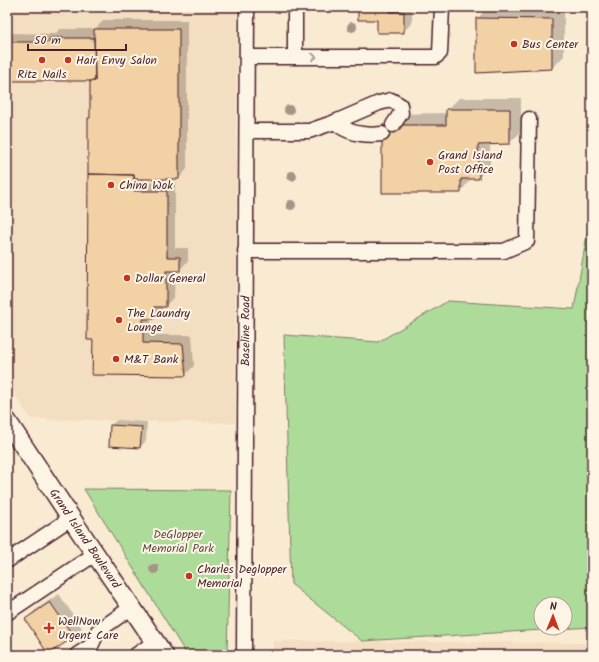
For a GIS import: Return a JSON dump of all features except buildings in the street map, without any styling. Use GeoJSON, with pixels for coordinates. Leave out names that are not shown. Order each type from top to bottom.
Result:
{"type":"FeatureCollection","features":[{"type":"Feature","properties":{"kind":"main road","name":"Grand Island Boulevard"},"geometry":{"type":"LineString","coordinates":[[7,421],[95,554],[160,648]]}},
{"type":"Feature","properties":{"kind":"street","name":"Baseline Road"},"geometry":{"type":"LineString","coordinates":[[244,655],[247,7]]}},
{"type":"Feature","properties":{"kind":"street"},"geometry":{"type":"LineString","coordinates":[[295,7],[296,56]]}},
{"type":"Feature","properties":{"kind":"street"},"geometry":{"type":"LineString","coordinates":[[246,56],[435,57],[440,53],[442,7]]}},
{"type":"Feature","properties":{"kind":"street"},"geometry":{"type":"LineString","coordinates":[[247,131],[309,131],[335,122],[379,103],[391,100],[400,104],[401,113],[387,129],[361,134],[344,130],[335,122]]}},
{"type":"Feature","properties":{"kind":"street"},"geometry":{"type":"LineString","coordinates":[[245,251],[504,251],[527,241],[529,119]]}},
{"type":"Feature","properties":{"kind":"street"},"geometry":{"type":"LineString","coordinates":[[7,562],[71,518]]}},
{"type":"Feature","properties":{"kind":"street"},"geometry":{"type":"LineString","coordinates":[[7,613],[95,554]]}},
{"type":"Feature","properties":{"kind":"street"},"geometry":{"type":"LineString","coordinates":[[77,655],[90,646],[98,631],[132,607]]}},
{"type":"Feature","properties":{"kind":"street"},"geometry":{"type":"LineString","coordinates":[[136,655],[160,648]]}},
{"type":"Feature","properties":{"kind":"shaded area"},"geometry":{"type":"Polygon","coordinates":[[[7,7],[237,7],[235,423],[31,419],[7,383],[7,7]]]}},
{"type":"Feature","properties":{"kind":"shaded area"},"geometry":{"type":"Polygon","coordinates":[[[273,641],[592,643],[592,655],[273,655],[273,641]]]}},
{"type":"Feature","properties":{"kind":"green space"},"geometry":{"type":"Polygon","coordinates":[[[592,206],[592,627],[573,628],[573,596],[533,596],[533,631],[362,641],[291,584],[284,335],[378,342],[448,301],[574,309],[592,206]]]}},
{"type":"Feature","properties":{"kind":"green space","name":"DeGlopper Memorial Park"},"geometry":{"type":"Polygon","coordinates":[[[84,489],[231,490],[227,655],[187,655],[84,489]]]}},
{"type":"Feature","properties":{"kind":"place","name":"Bus Center"},"geometry":{"type":"Point","coordinates":[514,44]}},
{"type":"Feature","properties":{"kind":"place","name":"Ritz Nails"},"geometry":{"type":"Point","coordinates":[42,60]}},
{"type":"Feature","properties":{"kind":"place","name":"Hair Envy Salon"},"geometry":{"type":"Point","coordinates":[68,60]}},
{"type":"Feature","properties":{"kind":"place","name":"Grand Island Post Office"},"geometry":{"type":"Point","coordinates":[430,162]}},
{"type":"Feature","properties":{"kind":"place","name":"China Wok"},"geometry":{"type":"Point","coordinates":[111,185]}},
{"type":"Feature","properties":{"kind":"place","name":"Dollar General"},"geometry":{"type":"Point","coordinates":[127,278]}},
{"type":"Feature","properties":{"kind":"place","name":"The Laundry Lounge"},"geometry":{"type":"Point","coordinates":[119,320]}},
{"type":"Feature","properties":{"kind":"place","name":"M&T Bank"},"geometry":{"type":"Point","coordinates":[116,359]}},
{"type":"Feature","properties":{"kind":"place","name":"Charles Deglopper Memorial"},"geometry":{"type":"Point","coordinates":[189,576]}},
{"type":"Feature","properties":{"kind":"place","name":"WellNow Urgent Care"},"geometry":{"type":"Point","coordinates":[49,628]}}]}
